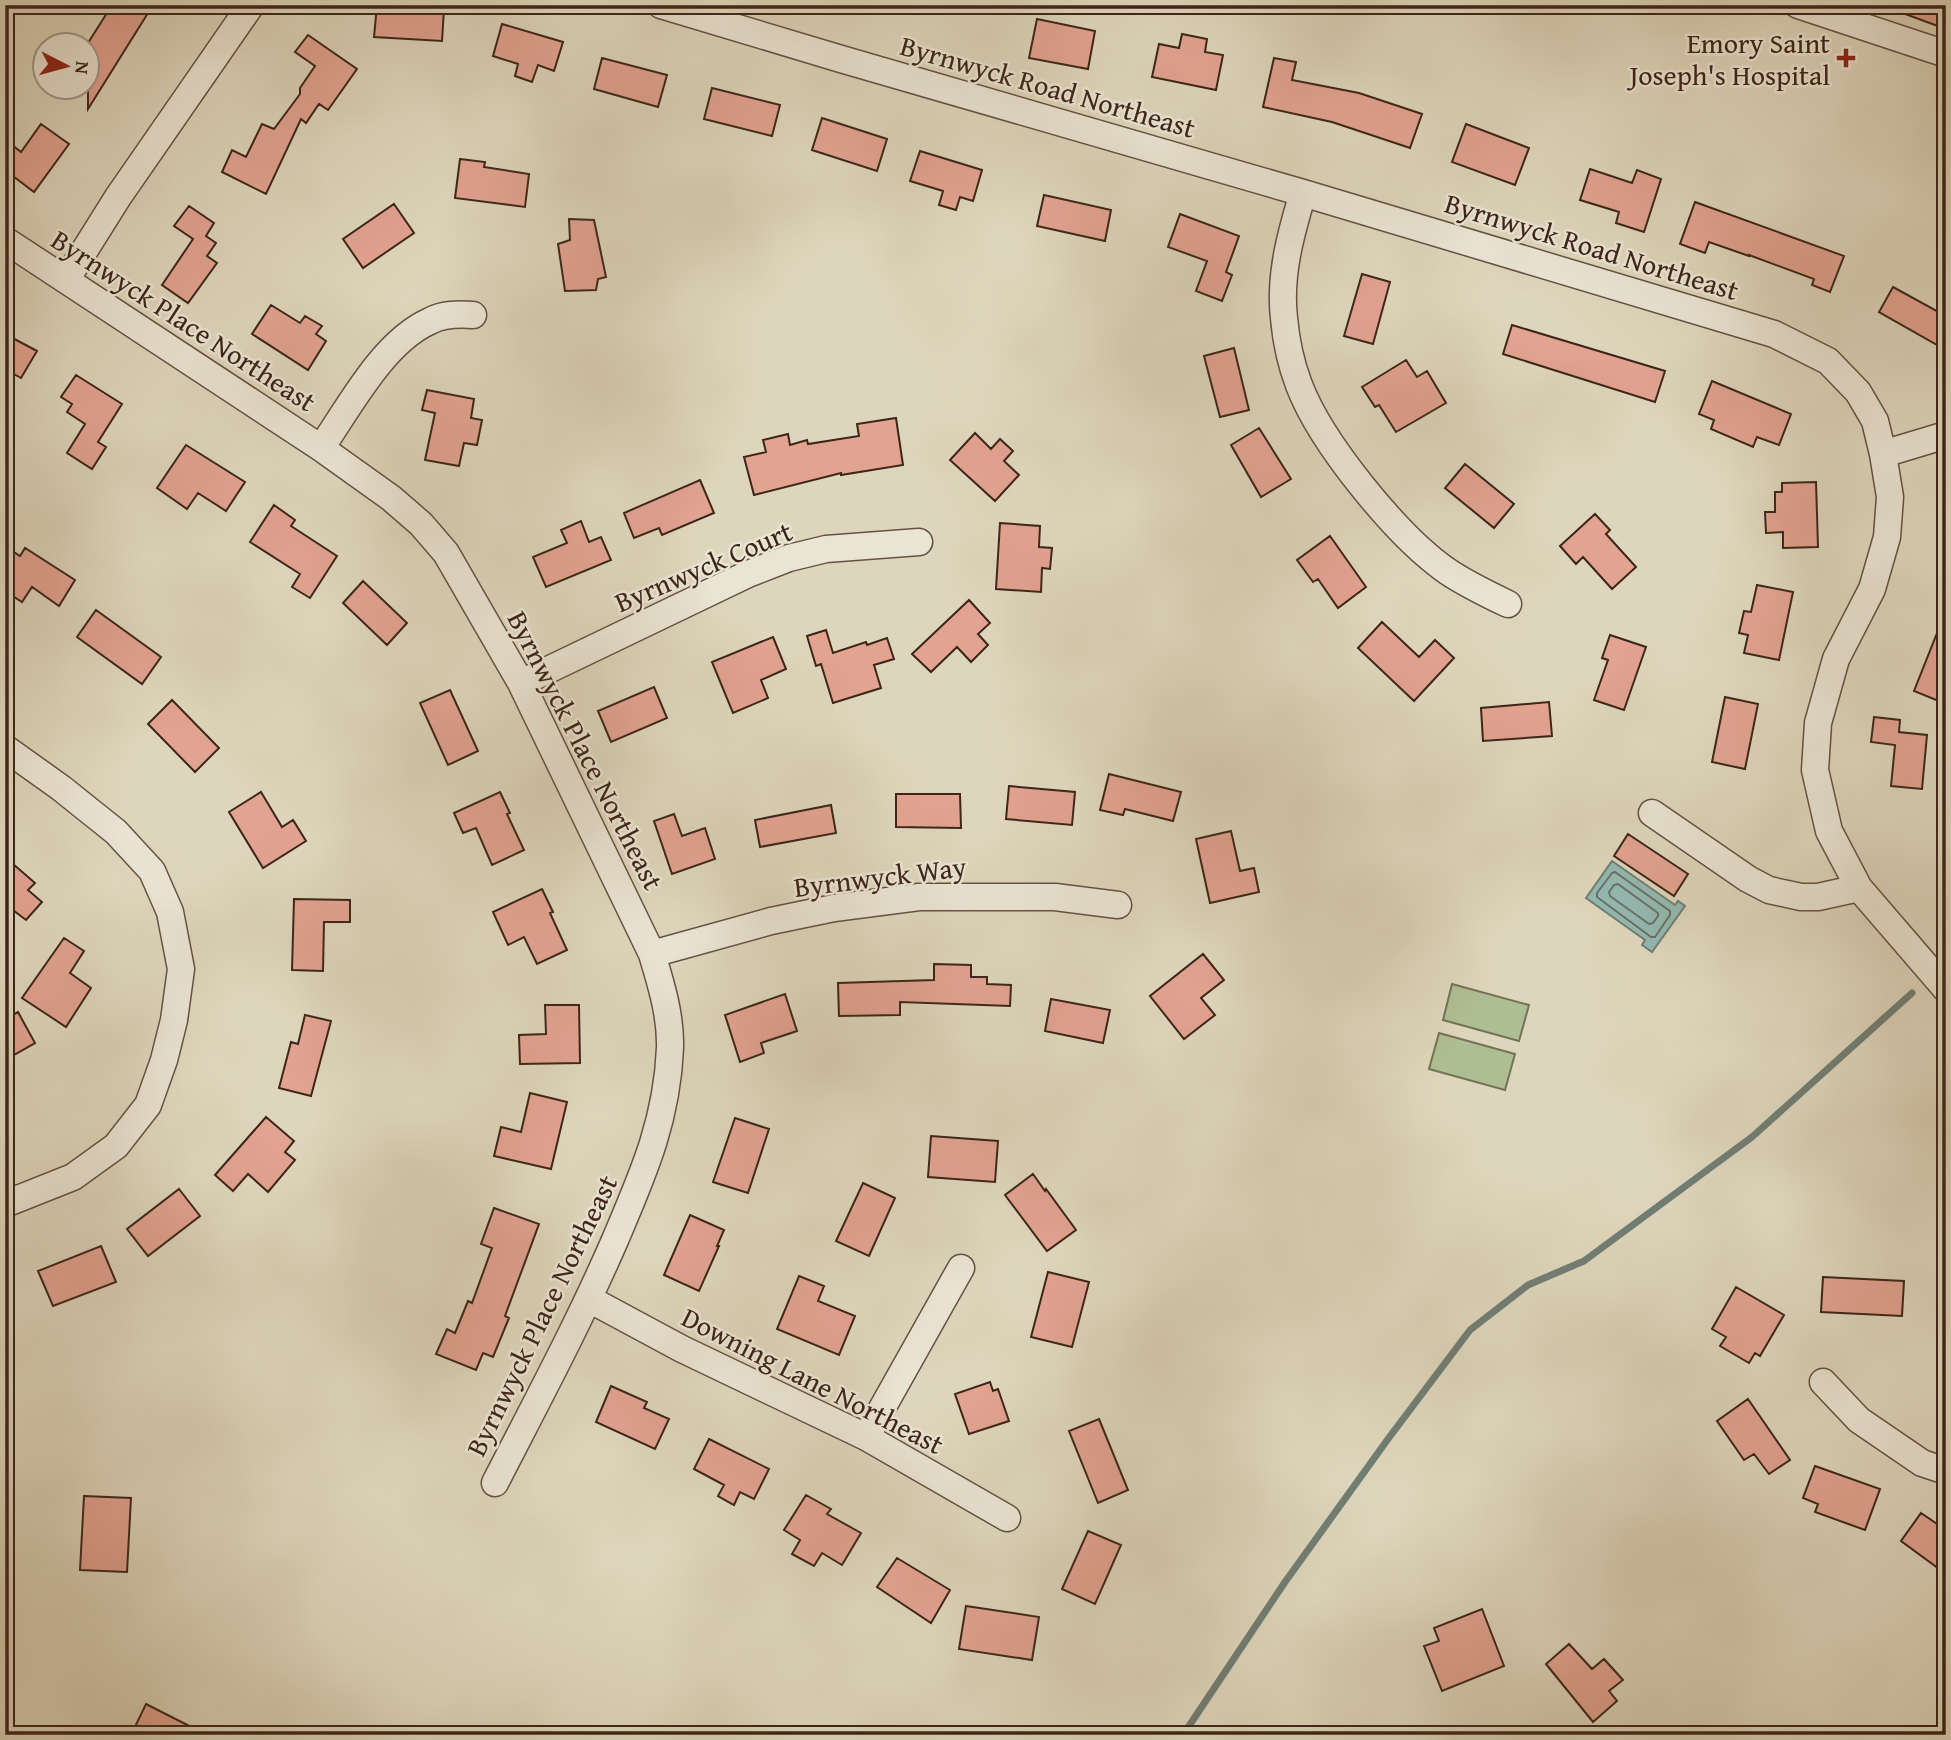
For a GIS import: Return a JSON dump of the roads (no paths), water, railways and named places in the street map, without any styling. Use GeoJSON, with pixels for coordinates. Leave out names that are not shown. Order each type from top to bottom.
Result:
{"type":"FeatureCollection","features":[{"type":"Feature","properties":{"kind":"street"},"geometry":{"type":"LineString","coordinates":[[66,280],[118,197],[251,5]]}},
{"type":"Feature","properties":{"kind":"street","name":"Byrnwyck Road Northeast"},"geometry":{"type":"LineString","coordinates":[[661,5],[1774,334],[1828,361],[1858,392],[1875,421],[1884,454],[1890,497],[1886,537],[1872,589],[1836,659],[1818,723],[1815,770],[1829,831],[1859,888],[1946,989]]}},
{"type":"Feature","properties":{"kind":"street"},"geometry":{"type":"LineString","coordinates":[[1798,5],[1946,54]]}},
{"type":"Feature","properties":{"kind":"street"},"geometry":{"type":"LineString","coordinates":[[1303,193],[1291,233],[1283,276],[1283,316],[1300,387],[1320,426],[1357,481],[1406,535],[1446,570],[1508,604]]}},
{"type":"Feature","properties":{"kind":"street","name":"Byrnwyck Place Northeast"},"geometry":{"type":"LineString","coordinates":[[5,240],[321,448],[391,498],[421,524],[446,553],[521,683],[652,954],[665,999],[670,1045],[667,1086],[659,1129],[646,1167],[589,1299],[495,1483]]}},
{"type":"Feature","properties":{"kind":"street"},"geometry":{"type":"LineString","coordinates":[[321,448],[374,370],[398,341],[432,319],[455,314],[473,314]]}},
{"type":"Feature","properties":{"kind":"street"},"geometry":{"type":"LineString","coordinates":[[1884,454],[1946,435]]}},
{"type":"Feature","properties":{"kind":"street","name":"Byrnwyck Court"},"geometry":{"type":"LineString","coordinates":[[521,683],[748,574],[789,558],[826,549],[919,542]]}},
{"type":"Feature","properties":{"kind":"street"},"geometry":{"type":"LineString","coordinates":[[5,748],[116,832],[152,871],[170,912],[181,969],[174,1020],[164,1060],[148,1105],[116,1146],[73,1177],[5,1203]]}},
{"type":"Feature","properties":{"kind":"street"},"geometry":{"type":"LineString","coordinates":[[1652,813],[1748,879],[1769,890],[1801,897],[1818,897],[1859,888]]}},
{"type":"Feature","properties":{"kind":"street","name":"Byrnwyck Way"},"geometry":{"type":"LineString","coordinates":[[652,954],[834,908],[919,897],[1055,897],[1118,905]]}},
{"type":"Feature","properties":{"kind":"street"},"geometry":{"type":"LineString","coordinates":[[866,1437],[961,1268]]}},
{"type":"Feature","properties":{"kind":"street","name":"Downing Lane Northeast"},"geometry":{"type":"LineString","coordinates":[[589,1299],[682,1349],[866,1437],[1007,1518]]}},
{"type":"Feature","properties":{"kind":"street"},"geometry":{"type":"LineString","coordinates":[[1823,1382],[1858,1420],[1922,1463],[1946,1471]]}},
{"type":"Feature","properties":{"kind":"water"},"geometry":{"type":"Polygon","coordinates":[[[1612,861],[1675,905],[1678,901],[1685,906],[1652,952],[1642,945],[1645,940],[1586,898],[1612,861]]]}},
{"type":"Feature","properties":{"kind":"waterway"},"geometry":{"type":"LineString","coordinates":[[1183,1735],[1285,1582],[1470,1330],[1528,1285],[1584,1261],[1752,1137],[1912,993]]}},
{"type":"Feature","properties":{"kind":"place","name":"Emory Saint Joseph's Hospital"},"geometry":{"type":"Point","coordinates":[1846,58]}}]}
